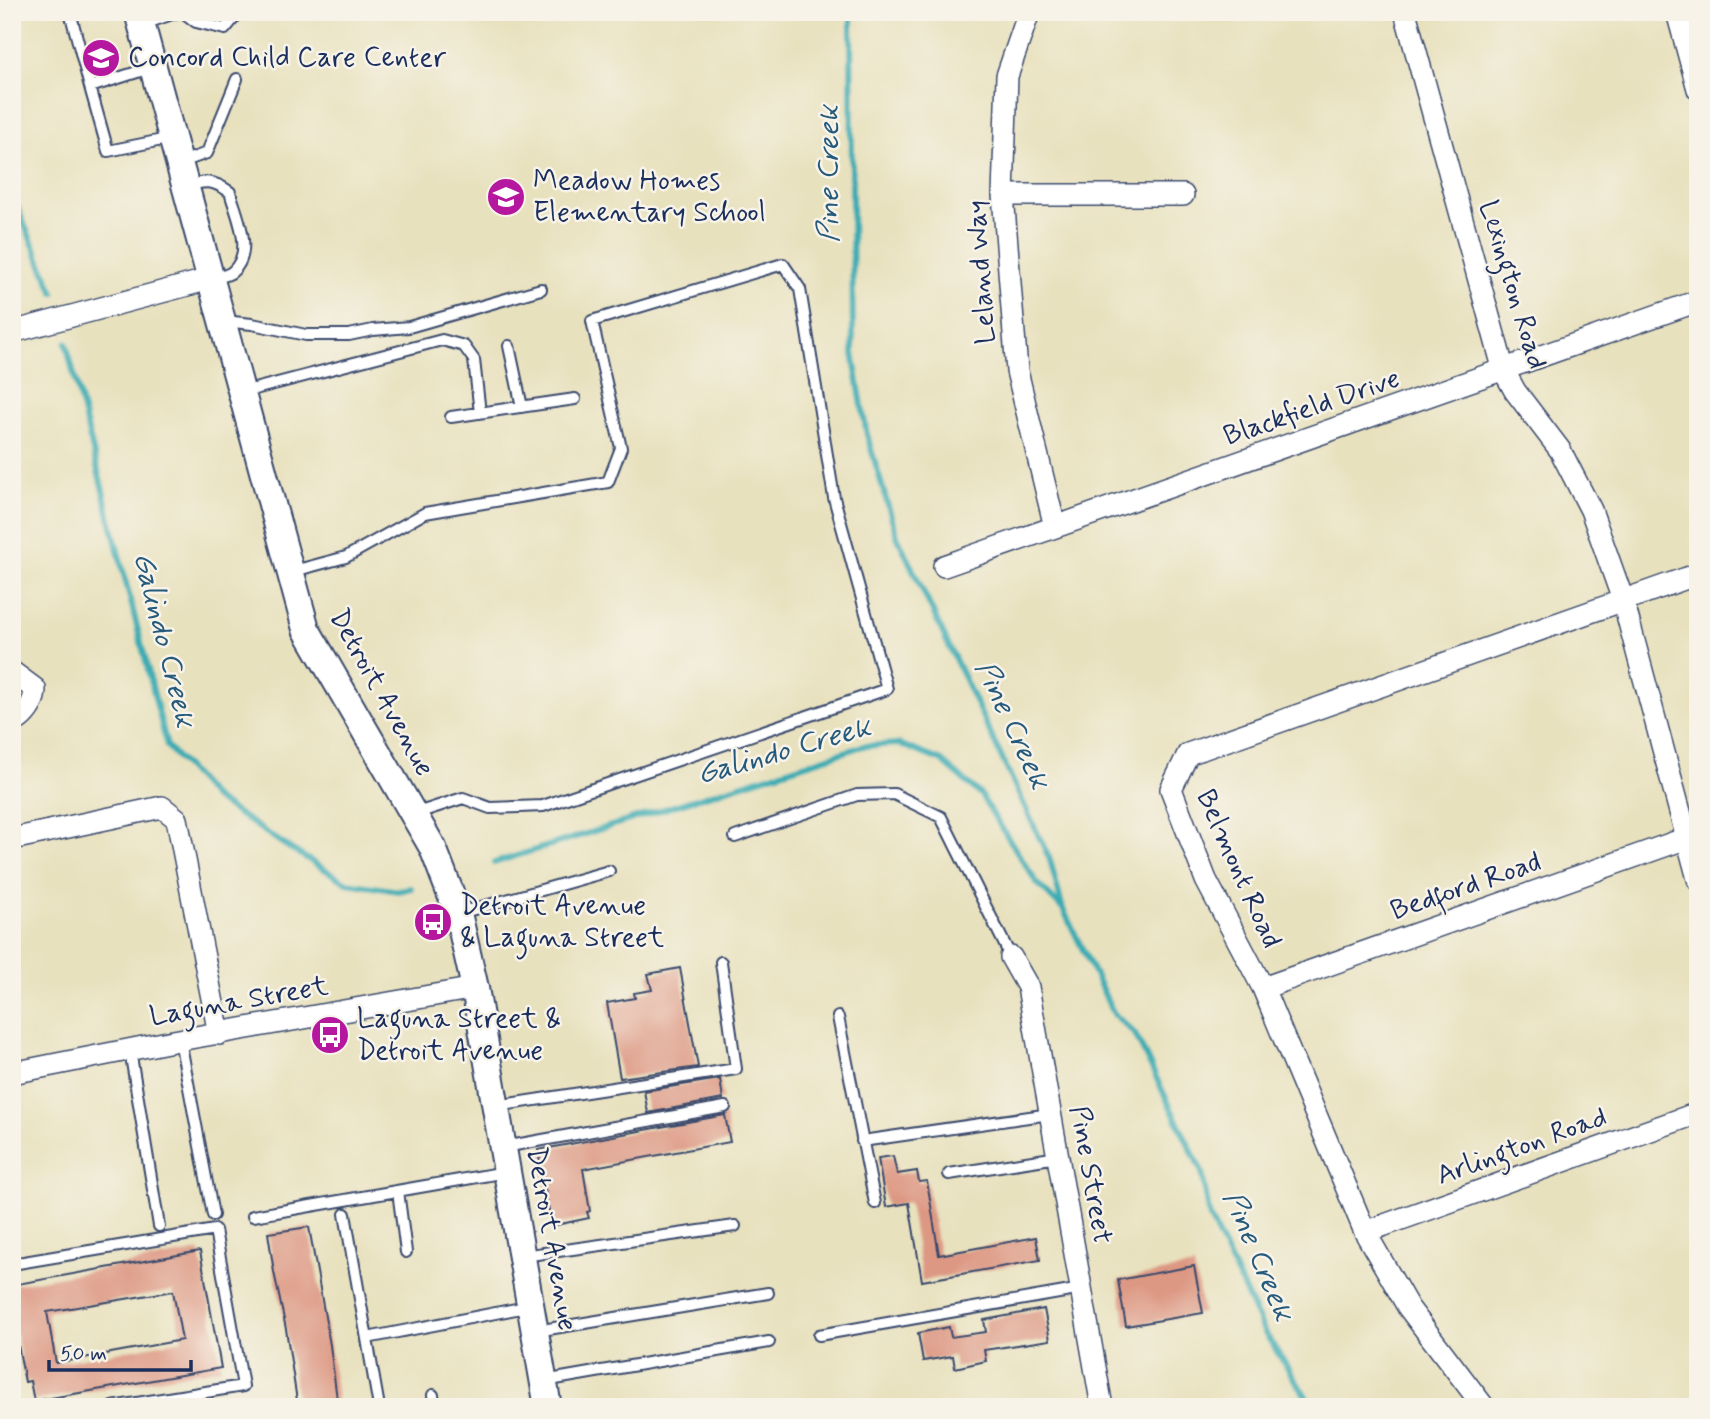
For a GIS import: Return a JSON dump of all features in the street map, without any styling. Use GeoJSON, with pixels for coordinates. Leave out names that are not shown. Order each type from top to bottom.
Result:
{"type":"FeatureCollection","features":[{"type":"Feature","properties":{"kind":"street","name":"Leland Way"},"geometry":{"type":"LineString","coordinates":[[1030,12],[1007,76],[1003,195],[1017,371],[1055,527]]}},
{"type":"Feature","properties":{"kind":"street","name":"Lexington Road"},"geometry":{"type":"LineString","coordinates":[[1405,12],[1504,371],[1560,450],[1591,510],[1623,600],[1698,879]]}},
{"type":"Feature","properties":{"kind":"street"},"geometry":{"type":"LineString","coordinates":[[1677,12],[1698,89]]}},
{"type":"Feature","properties":{"kind":"street","name":"Detroit Avenue"},"geometry":{"type":"LineString","coordinates":[[139,18],[306,629],[433,848],[458,913],[475,988],[545,1400]]}},
{"type":"Feature","properties":{"kind":"street"},"geometry":{"type":"LineString","coordinates":[[1003,195],[1183,195]]}},
{"type":"Feature","properties":{"kind":"street"},"geometry":{"type":"LineString","coordinates":[[12,332],[210,279]]}},
{"type":"Feature","properties":{"kind":"street","name":"Blackfield Drive"},"geometry":{"type":"LineString","coordinates":[[944,566],[1698,301]]}},
{"type":"Feature","properties":{"kind":"street","name":"Belmont Road"},"geometry":{"type":"LineString","coordinates":[[1483,1407],[1408,1307],[1364,1232],[1263,988],[1206,880],[1171,789],[1188,754],[1698,575]]}},
{"type":"Feature","properties":{"kind":"street"},"geometry":{"type":"LineString","coordinates":[[12,672],[35,690],[35,698],[25,714],[19,719],[12,718]]}},
{"type":"Feature","properties":{"kind":"street"},"geometry":{"type":"LineString","coordinates":[[12,839],[162,807],[177,820],[219,1034]]}},
{"type":"Feature","properties":{"kind":"street","name":"Bedford Road"},"geometry":{"type":"LineString","coordinates":[[1263,988],[1687,838]]}},
{"type":"Feature","properties":{"kind":"street","name":"Pine Street"},"geometry":{"type":"LineString","coordinates":[[1011,957],[1028,987],[1102,1407]]}},
{"type":"Feature","properties":{"kind":"street","name":"Laguna Street"},"geometry":{"type":"LineString","coordinates":[[12,1073],[180,1040],[475,988]]}},
{"type":"Feature","properties":{"kind":"street","name":"Arlington Road"},"geometry":{"type":"LineString","coordinates":[[1364,1232],[1698,1114]]}},
{"type":"Feature","properties":{"kind":"lane"},"geometry":{"type":"LineString","coordinates":[[70,12],[108,151],[179,163],[230,192],[245,248],[241,260],[230,274],[210,279]]}},
{"type":"Feature","properties":{"kind":"lane"},"geometry":{"type":"LineString","coordinates":[[139,18],[181,12],[196,22],[225,29],[239,12]]}},
{"type":"Feature","properties":{"kind":"lane"},"geometry":{"type":"LineString","coordinates":[[90,87],[153,67]]}},
{"type":"Feature","properties":{"kind":"lane"},"geometry":{"type":"LineString","coordinates":[[179,163],[207,153],[237,79]]}},
{"type":"Feature","properties":{"kind":"lane"},"geometry":{"type":"LineString","coordinates":[[290,572],[346,557],[425,513],[608,482],[621,448],[592,321],[783,264],[800,289],[834,498],[887,689],[543,806],[491,808],[463,798],[414,814]]}},
{"type":"Feature","properties":{"kind":"lane"},"geometry":{"type":"LineString","coordinates":[[222,321],[306,335],[349,335],[409,327],[541,289]]}},
{"type":"Feature","properties":{"kind":"lane"},"geometry":{"type":"LineString","coordinates":[[243,392],[442,340],[464,345],[474,360],[480,413]]}},
{"type":"Feature","properties":{"kind":"lane"},"geometry":{"type":"LineString","coordinates":[[509,346],[522,407]]}},
{"type":"Feature","properties":{"kind":"lane"},"geometry":{"type":"LineString","coordinates":[[451,417],[575,400]]}},
{"type":"Feature","properties":{"kind":"lane"},"geometry":{"type":"LineString","coordinates":[[735,836],[857,795],[894,794],[941,817],[1011,957]]}},
{"type":"Feature","properties":{"kind":"lane"},"geometry":{"type":"LineString","coordinates":[[458,913],[608,871]]}},
{"type":"Feature","properties":{"kind":"lane"},"geometry":{"type":"LineString","coordinates":[[496,1106],[736,1069],[720,962]]}},
{"type":"Feature","properties":{"kind":"lane"},"geometry":{"type":"LineString","coordinates":[[838,1017],[875,1203]]}},
{"type":"Feature","properties":{"kind":"lane"},"geometry":{"type":"LineString","coordinates":[[180,1040],[213,1216]]}},
{"type":"Feature","properties":{"kind":"lane"},"geometry":{"type":"LineString","coordinates":[[130,1050],[159,1226]]}},
{"type":"Feature","properties":{"kind":"lane"},"geometry":{"type":"LineString","coordinates":[[253,1216],[398,1191],[505,1159],[725,1107]]}},
{"type":"Feature","properties":{"kind":"lane"},"geometry":{"type":"LineString","coordinates":[[862,1141],[1051,1114]]}},
{"type":"Feature","properties":{"kind":"lane"},"geometry":{"type":"LineString","coordinates":[[949,1174],[1058,1157]]}},
{"type":"Feature","properties":{"kind":"lane"},"geometry":{"type":"LineString","coordinates":[[398,1191],[406,1252]]}},
{"type":"Feature","properties":{"kind":"lane"},"geometry":{"type":"LineString","coordinates":[[345,1214],[379,1407]]}},
{"type":"Feature","properties":{"kind":"lane"},"geometry":{"type":"LineString","coordinates":[[522,1256],[735,1226]]}},
{"type":"Feature","properties":{"kind":"lane"},"geometry":{"type":"LineString","coordinates":[[12,1264],[215,1230],[243,1386],[112,1407]]}},
{"type":"Feature","properties":{"kind":"lane"},"geometry":{"type":"LineString","coordinates":[[819,1335],[1082,1289]]}},
{"type":"Feature","properties":{"kind":"lane"},"geometry":{"type":"LineString","coordinates":[[367,1338],[768,1293]]}},
{"type":"Feature","properties":{"kind":"lane"},"geometry":{"type":"LineString","coordinates":[[545,1400],[769,1342]]}},
{"type":"Feature","properties":{"kind":"lane"},"geometry":{"type":"LineString","coordinates":[[433,1395],[435,1407]]}},
{"type":"Feature","properties":{"kind":"building"},"geometry":{"type":"Polygon","coordinates":[[[680,968],[698,1067],[620,1078],[607,1003],[635,998],[634,993],[652,990],[648,974],[680,968]]]}},
{"type":"Feature","properties":{"kind":"building"},"geometry":{"type":"Polygon","coordinates":[[[720,1079],[723,1099],[648,1113],[644,1091],[720,1079]]]}},
{"type":"Feature","properties":{"kind":"building"},"geometry":{"type":"Polygon","coordinates":[[[725,1115],[730,1142],[583,1169],[589,1218],[556,1225],[555,1222],[551,1223],[538,1150],[725,1115]]]}},
{"type":"Feature","properties":{"kind":"building"},"geometry":{"type":"Polygon","coordinates":[[[893,1156],[897,1174],[917,1171],[919,1182],[927,1181],[939,1255],[1036,1237],[1040,1260],[922,1281],[909,1203],[886,1207],[878,1158],[893,1156]]]}},
{"type":"Feature","properties":{"kind":"building"},"geometry":{"type":"Polygon","coordinates":[[[309,1227],[338,1407],[298,1407],[274,1272],[268,1233],[309,1227]]]}},
{"type":"Feature","properties":{"kind":"building"},"geometry":{"type":"Polygon","coordinates":[[[200,1251],[221,1368],[34,1401],[30,1381],[25,1382],[12,1313],[12,1285],[200,1251]],[[173,1291],[47,1312],[56,1363],[182,1340],[173,1291]]]}},
{"type":"Feature","properties":{"kind":"building"},"geometry":{"type":"Polygon","coordinates":[[[1194,1266],[1203,1313],[1126,1326],[1118,1280],[1194,1266]]]}},
{"type":"Feature","properties":{"kind":"building"},"geometry":{"type":"Polygon","coordinates":[[[1044,1309],[1050,1340],[984,1350],[986,1361],[955,1368],[953,1356],[923,1361],[918,1333],[949,1327],[951,1337],[986,1332],[984,1320],[1044,1309]]]}},
{"type":"Feature","properties":{"kind":"waterway","name":"Pine Creek"},"geometry":{"type":"LineString","coordinates":[[851,12],[853,353],[867,435],[897,536],[1050,860],[1063,909],[1114,1014],[1135,1034],[1202,1172],[1210,1218],[1265,1333],[1313,1407]]}},
{"type":"Feature","properties":{"kind":"waterway","name":"Galindo Creek"},"geometry":{"type":"LineString","coordinates":[[12,202],[16,205],[54,293]]}},
{"type":"Feature","properties":{"kind":"waterway","name":"Galindo Creek"},"geometry":{"type":"LineString","coordinates":[[66,343],[167,746],[214,798],[347,883],[399,891],[411,888]]}},
{"type":"Feature","properties":{"kind":"waterway","name":"Galindo Creek"},"geometry":{"type":"LineString","coordinates":[[494,863],[863,746],[899,744],[942,761],[980,794],[1037,883],[1061,907]]}},
{"type":"Feature","properties":{"kind":"place","name":"Concord Child Care Center"},"geometry":{"type":"Point","coordinates":[101,58]}},
{"type":"Feature","properties":{"kind":"place","name":"Meadow Homes Elementary School"},"geometry":{"type":"Point","coordinates":[506,197]}},
{"type":"Feature","properties":{"kind":"place","name":"Detroit Avenue & Laguna Street"},"geometry":{"type":"Point","coordinates":[433,922]}},
{"type":"Feature","properties":{"kind":"place","name":"Laguna Street & Detroit Avenue"},"geometry":{"type":"Point","coordinates":[330,1035]}}]}
